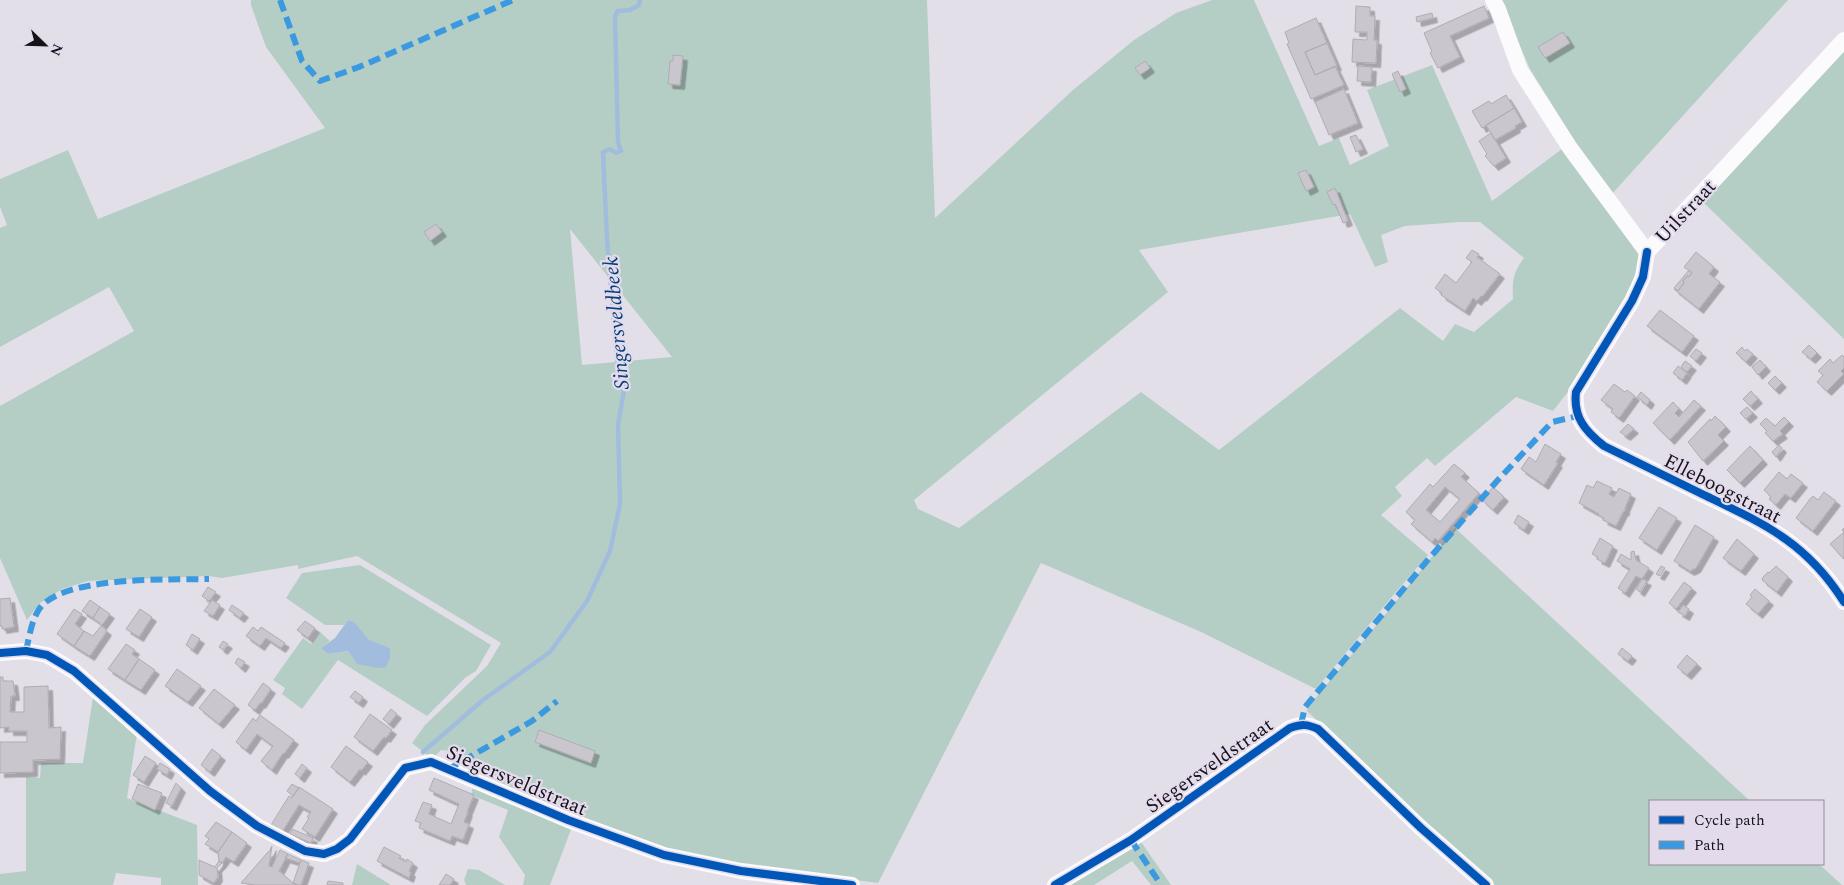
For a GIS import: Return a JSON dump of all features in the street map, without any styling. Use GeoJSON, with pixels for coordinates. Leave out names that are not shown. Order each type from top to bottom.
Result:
{"type":"FeatureCollection","features":[{"type":"Feature","properties":{"kind":"street","name":"Uilstraat"},"geometry":{"type":"LineString","coordinates":[[1493,0],[1520,70],[1570,148],[1647,252],[1844,40]]}},
{"type":"Feature","properties":{"kind":"street","name":"Elleboogstraat"},"geometry":{"type":"LineString","coordinates":[[1647,252],[1643,277],[1632,301],[1576,392],[1575,403],[1578,416],[1590,435],[1604,446],[1761,522],[1791,542],[1825,574],[1844,602]]}},
{"type":"Feature","properties":{"kind":"street","name":"Siegersveldstraat"},"geometry":{"type":"LineString","coordinates":[[0,654],[26,651],[47,656],[74,671],[210,791],[257,826],[305,851],[324,854],[337,849],[350,839],[405,768],[431,762],[568,820],[664,855],[741,870],[852,885]]}},
{"type":"Feature","properties":{"kind":"street","name":"Siegersveldstraat"},"geometry":{"type":"LineString","coordinates":[[1055,885],[1131,840],[1290,728],[1301,724],[1308,724],[1318,729],[1421,828],[1486,885]]}},
{"type":"Feature","properties":{"kind":"green space"},"geometry":{"type":"Polygon","coordinates":[[[251,0],[927,0],[935,218],[1073,90],[1134,40],[1176,13],[1212,0],[1254,0],[1319,146],[1339,138],[1350,165],[1389,146],[1367,90],[1432,65],[1492,201],[1562,149],[1639,250],[1637,266],[1629,291],[1574,384],[1553,411],[1516,397],[1435,466],[1427,458],[1395,487],[1402,496],[1381,515],[1428,555],[1316,689],[1201,632],[1041,563],[878,883],[720,862],[646,843],[465,771],[471,763],[458,752],[441,750],[435,756],[427,755],[412,743],[425,725],[487,666],[501,643],[357,556],[298,569],[298,565],[222,578],[209,576],[88,581],[62,589],[40,603],[27,620],[0,558],[0,406],[134,331],[109,287],[0,347],[0,228],[7,225],[0,207],[0,179],[68,150],[98,219],[325,128],[266,47],[251,5],[251,0]],[[1350,214],[1139,250],[1168,292],[914,500],[918,509],[959,528],[1141,392],[1219,450],[1400,308],[1443,341],[1455,324],[1474,332],[1513,299],[1514,277],[1524,258],[1480,222],[1405,226],[1381,235],[1388,262],[1375,267],[1350,214]],[[570,229],[582,365],[672,357],[570,229]]]}},
{"type":"Feature","properties":{"kind":"green space"},"geometry":{"type":"Polygon","coordinates":[[[1500,0],[1788,0],[1611,195],[1577,145],[1530,69],[1500,0]]]}},
{"type":"Feature","properties":{"kind":"green space"},"geometry":{"type":"Polygon","coordinates":[[[1844,49],[1844,339],[1703,202],[1844,49]]]}},
{"type":"Feature","properties":{"kind":"green space"},"geometry":{"type":"Polygon","coordinates":[[[1455,528],[1749,800],[1649,800],[1649,865],[1820,865],[1842,885],[1492,885],[1307,711],[1308,707],[1455,528]]]}},
{"type":"Feature","properties":{"kind":"green space"},"geometry":{"type":"Polygon","coordinates":[[[360,565],[491,645],[476,671],[465,678],[427,716],[338,660],[302,709],[282,694],[285,688],[273,680],[303,638],[311,644],[320,632],[330,641],[321,648],[328,654],[348,651],[357,664],[390,648],[369,641],[348,620],[344,625],[325,625],[286,598],[302,573],[360,565]]]}},
{"type":"Feature","properties":{"kind":"green space"},"geometry":{"type":"Polygon","coordinates":[[[93,697],[137,733],[127,798],[197,825],[198,885],[161,885],[161,878],[116,873],[113,885],[0,885],[0,874],[26,871],[26,777],[40,778],[41,763],[83,763],[93,697]]]}},
{"type":"Feature","properties":{"kind":"green space"},"geometry":{"type":"Polygon","coordinates":[[[473,786],[572,827],[550,885],[523,885],[525,875],[499,837],[508,810],[471,795],[473,786]]]}},
{"type":"Feature","properties":{"kind":"green space"},"geometry":{"type":"Polygon","coordinates":[[[1139,839],[1171,885],[1151,885],[1132,861],[1094,885],[1070,885],[1139,839]]]}},
{"type":"Feature","properties":{"kind":"green space"},"geometry":{"type":"Polygon","coordinates":[[[357,864],[391,885],[352,885],[357,864]]]}},
{"type":"Feature","properties":{"kind":"green space"},"geometry":{"type":"Polygon","coordinates":[[[468,869],[479,870],[505,885],[466,885],[464,880],[468,869]]]}},
{"type":"Feature","properties":{"kind":"water"},"geometry":{"type":"Polygon","coordinates":[[[348,620],[354,622],[369,640],[390,648],[390,658],[386,667],[378,668],[357,664],[348,651],[328,654],[321,648],[335,638],[348,620]]]}},
{"type":"Feature","properties":{"kind":"building"},"geometry":{"type":"Polygon","coordinates":[[[1356,6],[1370,7],[1370,16],[1375,16],[1374,40],[1377,40],[1376,63],[1352,62],[1353,39],[1367,40],[1367,32],[1355,32],[1356,6]]]}},
{"type":"Feature","properties":{"kind":"building"},"geometry":{"type":"Polygon","coordinates":[[[1484,6],[1489,18],[1450,36],[1460,57],[1438,68],[1430,53],[1432,52],[1424,33],[1484,6]]]}},
{"type":"Feature","properties":{"kind":"building"},"geometry":{"type":"Polygon","coordinates":[[[1432,13],[1433,18],[1417,22],[1416,17],[1432,13]]]}},
{"type":"Feature","properties":{"kind":"building"},"geometry":{"type":"Polygon","coordinates":[[[1316,18],[1327,43],[1305,52],[1315,75],[1335,66],[1344,85],[1311,99],[1287,44],[1289,43],[1285,32],[1316,18]]]}},
{"type":"Feature","properties":{"kind":"building"},"geometry":{"type":"Polygon","coordinates":[[[1563,32],[1570,43],[1545,58],[1538,47],[1563,32]]]}},
{"type":"Feature","properties":{"kind":"building"},"geometry":{"type":"Polygon","coordinates":[[[1327,43],[1337,66],[1315,75],[1305,52],[1327,43]]]}},
{"type":"Feature","properties":{"kind":"building"},"geometry":{"type":"Polygon","coordinates":[[[673,55],[683,56],[680,85],[668,84],[670,61],[673,61],[673,55]]]}},
{"type":"Feature","properties":{"kind":"building"},"geometry":{"type":"Polygon","coordinates":[[[1145,61],[1150,68],[1140,75],[1135,68],[1145,61]]]}},
{"type":"Feature","properties":{"kind":"building"},"geometry":{"type":"Polygon","coordinates":[[[1358,66],[1372,67],[1371,82],[1357,81],[1358,66]]]}},
{"type":"Feature","properties":{"kind":"building"},"geometry":{"type":"Polygon","coordinates":[[[1398,71],[1406,89],[1400,92],[1392,74],[1398,71]]]}},
{"type":"Feature","properties":{"kind":"building"},"geometry":{"type":"Polygon","coordinates":[[[1344,89],[1358,123],[1329,135],[1315,102],[1344,89]]]}},
{"type":"Feature","properties":{"kind":"building"},"geometry":{"type":"Polygon","coordinates":[[[1506,95],[1514,108],[1482,128],[1472,111],[1489,101],[1491,104],[1506,95]]]}},
{"type":"Feature","properties":{"kind":"building"},"geometry":{"type":"Polygon","coordinates":[[[1514,108],[1522,122],[1515,126],[1516,128],[1495,140],[1486,125],[1514,108]]]}},
{"type":"Feature","properties":{"kind":"building"},"geometry":{"type":"Polygon","coordinates":[[[1491,133],[1506,158],[1494,166],[1485,156],[1487,154],[1479,141],[1491,133]]]}},
{"type":"Feature","properties":{"kind":"building"},"geometry":{"type":"Polygon","coordinates":[[[1356,135],[1363,149],[1356,152],[1350,137],[1356,135]]]}},
{"type":"Feature","properties":{"kind":"building"},"geometry":{"type":"Polygon","coordinates":[[[1306,170],[1314,187],[1306,191],[1298,173],[1306,170]]]}},
{"type":"Feature","properties":{"kind":"building"},"geometry":{"type":"Polygon","coordinates":[[[1335,188],[1348,221],[1343,223],[1335,204],[1333,205],[1327,192],[1335,188]]]}},
{"type":"Feature","properties":{"kind":"building"},"geometry":{"type":"Polygon","coordinates":[[[436,224],[442,232],[430,241],[424,232],[436,224]]]}},
{"type":"Feature","properties":{"kind":"building"},"geometry":{"type":"Polygon","coordinates":[[[1472,250],[1479,254],[1477,257],[1500,274],[1482,297],[1477,301],[1473,298],[1465,311],[1441,295],[1442,293],[1435,288],[1445,274],[1456,283],[1472,262],[1466,258],[1472,250]]]}},
{"type":"Feature","properties":{"kind":"building"},"geometry":{"type":"Polygon","coordinates":[[[1696,252],[1714,267],[1709,274],[1720,282],[1699,309],[1674,289],[1678,291],[1684,283],[1683,281],[1692,273],[1684,267],[1696,252]]]}},
{"type":"Feature","properties":{"kind":"building"},"geometry":{"type":"Polygon","coordinates":[[[1689,270],[1692,273],[1683,281],[1684,283],[1678,291],[1674,288],[1689,270]]]}},
{"type":"Feature","properties":{"kind":"building"},"geometry":{"type":"Polygon","coordinates":[[[1660,310],[1694,336],[1682,352],[1647,326],[1660,310]]]}},
{"type":"Feature","properties":{"kind":"building"},"geometry":{"type":"Polygon","coordinates":[[[1809,345],[1817,353],[1811,359],[1802,352],[1809,345]]]}},
{"type":"Feature","properties":{"kind":"building"},"geometry":{"type":"Polygon","coordinates":[[[1742,347],[1745,351],[1747,349],[1753,354],[1746,362],[1736,353],[1742,347]]]}},
{"type":"Feature","properties":{"kind":"building"},"geometry":{"type":"Polygon","coordinates":[[[1696,349],[1702,353],[1696,361],[1690,356],[1696,349]]]}},
{"type":"Feature","properties":{"kind":"building"},"geometry":{"type":"Polygon","coordinates":[[[1842,355],[1844,357],[1844,368],[1841,371],[1844,374],[1827,391],[1817,382],[1823,375],[1818,371],[1830,359],[1833,363],[1842,355]]]}},
{"type":"Feature","properties":{"kind":"building"},"geometry":{"type":"Polygon","coordinates":[[[1760,360],[1766,367],[1758,375],[1752,367],[1760,360]]]}},
{"type":"Feature","properties":{"kind":"building"},"geometry":{"type":"Polygon","coordinates":[[[1685,361],[1692,366],[1687,372],[1681,367],[1685,361]]]}},
{"type":"Feature","properties":{"kind":"building"},"geometry":{"type":"Polygon","coordinates":[[[1678,366],[1687,373],[1682,380],[1673,373],[1678,366]]]}},
{"type":"Feature","properties":{"kind":"building"},"geometry":{"type":"Polygon","coordinates":[[[1775,376],[1782,383],[1775,390],[1768,383],[1775,376]]]}},
{"type":"Feature","properties":{"kind":"building"},"geometry":{"type":"Polygon","coordinates":[[[1614,384],[1635,396],[1619,418],[1611,412],[1613,409],[1601,400],[1614,384]]]}},
{"type":"Feature","properties":{"kind":"building"},"geometry":{"type":"Polygon","coordinates":[[[1751,391],[1758,399],[1750,406],[1743,399],[1751,391]]]}},
{"type":"Feature","properties":{"kind":"building"},"geometry":{"type":"Polygon","coordinates":[[[1641,392],[1650,400],[1647,405],[1637,397],[1641,392]]]}},
{"type":"Feature","properties":{"kind":"building"},"geometry":{"type":"Polygon","coordinates":[[[1694,400],[1701,406],[1670,440],[1653,423],[1673,402],[1679,409],[1675,413],[1679,417],[1694,400]]]}},
{"type":"Feature","properties":{"kind":"building"},"geometry":{"type":"Polygon","coordinates":[[[1747,407],[1753,413],[1746,419],[1740,413],[1747,407]]]}},
{"type":"Feature","properties":{"kind":"building"},"geometry":{"type":"Polygon","coordinates":[[[1715,416],[1726,427],[1718,435],[1724,441],[1703,461],[1688,442],[1715,416]]]}},
{"type":"Feature","properties":{"kind":"building"},"geometry":{"type":"Polygon","coordinates":[[[1784,417],[1789,422],[1780,431],[1783,434],[1773,441],[1760,424],[1766,418],[1775,426],[1784,417]]]}},
{"type":"Feature","properties":{"kind":"building"},"geometry":{"type":"Polygon","coordinates":[[[1628,424],[1634,429],[1626,436],[1620,432],[1628,424]]]}},
{"type":"Feature","properties":{"kind":"building"},"geometry":{"type":"Polygon","coordinates":[[[1545,444],[1561,454],[1556,462],[1558,463],[1544,485],[1521,469],[1529,457],[1536,462],[1545,444]]]}},
{"type":"Feature","properties":{"kind":"building"},"geometry":{"type":"Polygon","coordinates":[[[1779,445],[1782,448],[1776,457],[1772,452],[1779,445]]]}},
{"type":"Feature","properties":{"kind":"building"},"geometry":{"type":"Polygon","coordinates":[[[1750,446],[1763,460],[1740,483],[1727,470],[1750,446]]]}},
{"type":"Feature","properties":{"kind":"building"},"geometry":{"type":"Polygon","coordinates":[[[1454,464],[1465,473],[1461,477],[1479,493],[1438,541],[1435,538],[1432,542],[1411,524],[1415,520],[1406,512],[1430,484],[1433,487],[1454,464]],[[1445,487],[1426,510],[1440,522],[1460,499],[1445,487]]]}},
{"type":"Feature","properties":{"kind":"building"},"geometry":{"type":"Polygon","coordinates":[[[1779,472],[1787,479],[1791,474],[1803,483],[1791,498],[1785,494],[1776,505],[1769,499],[1771,497],[1764,490],[1779,472]]]}},
{"type":"Feature","properties":{"kind":"building"},"geometry":{"type":"Polygon","coordinates":[[[1597,481],[1612,488],[1609,494],[1614,497],[1619,488],[1631,494],[1625,511],[1616,526],[1603,520],[1604,518],[1599,514],[1579,503],[1587,485],[1593,488],[1597,481]]]}},
{"type":"Feature","properties":{"kind":"building"},"geometry":{"type":"Polygon","coordinates":[[[1493,487],[1504,497],[1493,510],[1482,500],[1493,487]]]}},
{"type":"Feature","properties":{"kind":"building"},"geometry":{"type":"Polygon","coordinates":[[[1824,492],[1836,501],[1813,531],[1796,518],[1813,496],[1818,500],[1824,492]]]}},
{"type":"Feature","properties":{"kind":"building"},"geometry":{"type":"Polygon","coordinates":[[[1659,507],[1677,518],[1657,550],[1639,538],[1659,507]]]}},
{"type":"Feature","properties":{"kind":"building"},"geometry":{"type":"Polygon","coordinates":[[[1518,515],[1529,522],[1524,530],[1514,523],[1518,515]]]}},
{"type":"Feature","properties":{"kind":"building"},"geometry":{"type":"Polygon","coordinates":[[[1695,525],[1714,537],[1696,568],[1690,571],[1674,561],[1695,525]]]}},
{"type":"Feature","properties":{"kind":"building"},"geometry":{"type":"Polygon","coordinates":[[[1844,532],[1844,559],[1830,544],[1844,532]]]}},
{"type":"Feature","properties":{"kind":"building"},"geometry":{"type":"Polygon","coordinates":[[[1600,538],[1613,546],[1605,563],[1592,554],[1600,538]]]}},
{"type":"Feature","properties":{"kind":"building"},"geometry":{"type":"Polygon","coordinates":[[[1737,539],[1754,554],[1741,571],[1723,558],[1737,539]]]}},
{"type":"Feature","properties":{"kind":"building"},"geometry":{"type":"Polygon","coordinates":[[[1634,551],[1636,560],[1649,568],[1642,579],[1636,576],[1625,593],[1618,588],[1630,569],[1617,561],[1621,554],[1631,560],[1631,552],[1634,551]]]}},
{"type":"Feature","properties":{"kind":"building"},"geometry":{"type":"Polygon","coordinates":[[[1661,566],[1665,568],[1660,576],[1656,574],[1661,566]]]}},
{"type":"Feature","properties":{"kind":"building"},"geometry":{"type":"Polygon","coordinates":[[[1776,566],[1788,577],[1777,592],[1762,580],[1776,566]]]}},
{"type":"Feature","properties":{"kind":"building"},"geometry":{"type":"Polygon","coordinates":[[[1642,579],[1647,581],[1640,592],[1636,589],[1642,579]]]}},
{"type":"Feature","properties":{"kind":"building"},"geometry":{"type":"Polygon","coordinates":[[[1684,582],[1692,588],[1676,609],[1669,603],[1684,582]]]}},
{"type":"Feature","properties":{"kind":"building"},"geometry":{"type":"Polygon","coordinates":[[[208,587],[216,592],[209,601],[202,596],[208,587]]]}},
{"type":"Feature","properties":{"kind":"building"},"geometry":{"type":"Polygon","coordinates":[[[1755,589],[1769,601],[1758,614],[1746,604],[1752,597],[1750,595],[1755,589]]]}},
{"type":"Feature","properties":{"kind":"building"},"geometry":{"type":"Polygon","coordinates":[[[10,598],[14,627],[2,629],[2,626],[0,626],[0,599],[10,598]]]}},
{"type":"Feature","properties":{"kind":"building"},"geometry":{"type":"Polygon","coordinates":[[[90,600],[100,607],[93,618],[82,611],[90,600]]]}},
{"type":"Feature","properties":{"kind":"building"},"geometry":{"type":"Polygon","coordinates":[[[212,600],[220,605],[213,616],[204,611],[212,600]]]}},
{"type":"Feature","properties":{"kind":"building"},"geometry":{"type":"Polygon","coordinates":[[[232,605],[244,613],[240,618],[229,610],[232,605]]]}},
{"type":"Feature","properties":{"kind":"building"},"geometry":{"type":"Polygon","coordinates":[[[1683,605],[1689,609],[1685,616],[1678,612],[1683,605]]]}},
{"type":"Feature","properties":{"kind":"building"},"geometry":{"type":"Polygon","coordinates":[[[100,607],[110,614],[102,625],[93,618],[100,607]]]}},
{"type":"Feature","properties":{"kind":"building"},"geometry":{"type":"Polygon","coordinates":[[[74,609],[82,614],[75,624],[84,631],[74,646],[57,634],[74,609]]]}},
{"type":"Feature","properties":{"kind":"building"},"geometry":{"type":"Polygon","coordinates":[[[140,609],[152,617],[139,637],[126,629],[140,609]]]}},
{"type":"Feature","properties":{"kind":"building"},"geometry":{"type":"Polygon","coordinates":[[[305,621],[315,628],[308,638],[297,630],[305,621]]]}},
{"type":"Feature","properties":{"kind":"building"},"geometry":{"type":"Polygon","coordinates":[[[101,626],[107,631],[90,656],[74,646],[84,631],[93,636],[101,626]]]}},
{"type":"Feature","properties":{"kind":"building"},"geometry":{"type":"Polygon","coordinates":[[[253,627],[258,631],[261,627],[285,643],[281,648],[266,638],[260,646],[246,636],[253,627]]]}},
{"type":"Feature","properties":{"kind":"building"},"geometry":{"type":"Polygon","coordinates":[[[192,634],[200,639],[193,650],[186,645],[192,634]]]}},
{"type":"Feature","properties":{"kind":"building"},"geometry":{"type":"Polygon","coordinates":[[[223,641],[228,644],[223,650],[219,647],[223,641]]]}},
{"type":"Feature","properties":{"kind":"building"},"geometry":{"type":"Polygon","coordinates":[[[126,644],[135,650],[132,654],[139,659],[125,680],[108,669],[126,644]]]}},
{"type":"Feature","properties":{"kind":"building"},"geometry":{"type":"Polygon","coordinates":[[[1622,648],[1632,656],[1628,661],[1618,654],[1622,648]]]}},
{"type":"Feature","properties":{"kind":"building"},"geometry":{"type":"Polygon","coordinates":[[[1687,655],[1697,664],[1687,675],[1677,667],[1687,655]]]}},
{"type":"Feature","properties":{"kind":"building"},"geometry":{"type":"Polygon","coordinates":[[[238,658],[245,662],[241,668],[235,663],[238,658]]]}},
{"type":"Feature","properties":{"kind":"building"},"geometry":{"type":"Polygon","coordinates":[[[139,659],[155,670],[141,690],[125,680],[139,659]]]}},
{"type":"Feature","properties":{"kind":"building"},"geometry":{"type":"Polygon","coordinates":[[[177,669],[201,686],[188,702],[165,686],[177,669]]]}},
{"type":"Feature","properties":{"kind":"building"},"geometry":{"type":"Polygon","coordinates":[[[0,677],[3,677],[3,681],[13,681],[15,696],[11,696],[10,712],[24,712],[24,687],[48,686],[49,728],[61,727],[60,759],[33,760],[33,772],[0,773],[0,742],[27,742],[27,731],[9,731],[9,727],[0,728],[0,677]]]}},
{"type":"Feature","properties":{"kind":"building"},"geometry":{"type":"Polygon","coordinates":[[[263,683],[271,689],[255,710],[248,705],[263,683]]]}},
{"type":"Feature","properties":{"kind":"building"},"geometry":{"type":"Polygon","coordinates":[[[214,689],[235,705],[219,724],[199,708],[214,689]]]}},
{"type":"Feature","properties":{"kind":"building"},"geometry":{"type":"Polygon","coordinates":[[[355,691],[363,697],[359,703],[350,697],[355,691]]]}},
{"type":"Feature","properties":{"kind":"building"},"geometry":{"type":"Polygon","coordinates":[[[391,709],[397,714],[389,724],[383,719],[391,709]]]}},
{"type":"Feature","properties":{"kind":"building"},"geometry":{"type":"Polygon","coordinates":[[[370,714],[392,730],[373,751],[354,737],[370,714]]]}},
{"type":"Feature","properties":{"kind":"building"},"geometry":{"type":"Polygon","coordinates":[[[260,715],[294,740],[272,770],[261,761],[273,746],[257,734],[246,750],[236,742],[253,718],[256,721],[260,715]]]}},
{"type":"Feature","properties":{"kind":"building"},"geometry":{"type":"Polygon","coordinates":[[[539,730],[595,751],[591,763],[535,742],[539,730]]]}},
{"type":"Feature","properties":{"kind":"building"},"geometry":{"type":"Polygon","coordinates":[[[346,746],[368,762],[350,782],[331,767],[346,746]]]}},
{"type":"Feature","properties":{"kind":"building"},"geometry":{"type":"Polygon","coordinates":[[[212,749],[221,756],[210,772],[201,765],[212,749]]]}},
{"type":"Feature","properties":{"kind":"building"},"geometry":{"type":"Polygon","coordinates":[[[145,756],[156,763],[144,782],[133,775],[145,756]]]}},
{"type":"Feature","properties":{"kind":"building"},"geometry":{"type":"Polygon","coordinates":[[[160,763],[170,769],[167,775],[157,769],[160,763]]]}},
{"type":"Feature","properties":{"kind":"building"},"geometry":{"type":"Polygon","coordinates":[[[302,764],[307,768],[300,778],[295,774],[302,764]]]}},
{"type":"Feature","properties":{"kind":"building"},"geometry":{"type":"Polygon","coordinates":[[[434,778],[474,795],[464,822],[469,824],[463,840],[452,836],[450,841],[419,828],[421,823],[415,821],[423,802],[432,805],[429,814],[451,824],[459,804],[429,790],[434,778]]]}},
{"type":"Feature","properties":{"kind":"building"},"geometry":{"type":"Polygon","coordinates":[[[176,783],[181,788],[172,806],[166,803],[176,783]]]}},
{"type":"Feature","properties":{"kind":"building"},"geometry":{"type":"Polygon","coordinates":[[[138,784],[162,793],[155,810],[132,799],[138,784]]]}},
{"type":"Feature","properties":{"kind":"building"},"geometry":{"type":"Polygon","coordinates":[[[292,784],[299,788],[293,796],[287,791],[292,784]]]}},
{"type":"Feature","properties":{"kind":"building"},"geometry":{"type":"Polygon","coordinates":[[[299,787],[333,809],[315,837],[302,829],[311,812],[299,805],[282,832],[271,825],[289,796],[292,798],[299,787]]]}},
{"type":"Feature","properties":{"kind":"building"},"geometry":{"type":"Polygon","coordinates":[[[216,822],[232,832],[218,852],[205,844],[209,839],[205,836],[216,822]]]}},
{"type":"Feature","properties":{"kind":"building"},"geometry":{"type":"Polygon","coordinates":[[[292,829],[313,838],[311,843],[290,834],[292,829]]]}},
{"type":"Feature","properties":{"kind":"building"},"geometry":{"type":"Polygon","coordinates":[[[232,832],[247,843],[234,862],[226,857],[222,863],[219,861],[218,852],[232,832]]]}},
{"type":"Feature","properties":{"kind":"building"},"geometry":{"type":"Polygon","coordinates":[[[272,846],[269,866],[272,867],[280,850],[288,854],[279,871],[298,885],[255,885],[241,883],[269,852],[272,846]]]}},
{"type":"Feature","properties":{"kind":"building"},"geometry":{"type":"Polygon","coordinates":[[[384,847],[401,856],[399,858],[406,862],[407,859],[413,863],[409,871],[411,872],[409,878],[377,861],[384,847]]]}},
{"type":"Feature","properties":{"kind":"building"},"geometry":{"type":"Polygon","coordinates":[[[288,854],[301,860],[300,863],[285,858],[288,854]]]}},
{"type":"Feature","properties":{"kind":"building"},"geometry":{"type":"Polygon","coordinates":[[[199,860],[215,867],[219,861],[222,863],[217,868],[218,877],[214,883],[199,875],[199,860]]]}},
{"type":"Feature","properties":{"kind":"building"},"geometry":{"type":"Polygon","coordinates":[[[301,860],[309,863],[301,885],[298,885],[293,883],[301,860]]]}},
{"type":"Feature","properties":{"kind":"building"},"geometry":{"type":"Polygon","coordinates":[[[446,874],[454,879],[450,885],[439,885],[446,874]]]}},
{"type":"Feature","properties":{"kind":"building"},"geometry":{"type":"Polygon","coordinates":[[[328,881],[343,883],[343,885],[327,885],[328,881]]]}},
{"type":"Feature","properties":{"kind":"waterway","name":"Singersveldbeek"},"geometry":{"type":"LineString","coordinates":[[423,752],[483,700],[550,652],[587,601],[610,551],[620,504],[618,425],[624,390],[617,359],[607,239],[603,152],[610,149],[616,153],[621,151],[618,142],[615,16],[618,11],[630,10],[639,5],[640,0]]}},
{"type":"Feature","properties":{"kind":"marked path"},"geometry":{"type":"LineString","coordinates":[[280,0],[302,61],[320,81],[359,67],[513,0]]}},
{"type":"Feature","properties":{"kind":"marked path"},"geometry":{"type":"LineString","coordinates":[[1301,724],[1305,707],[1426,562],[1497,481],[1552,422],[1578,416]]}},
{"type":"Feature","properties":{"kind":"marked path"},"geometry":{"type":"LineString","coordinates":[[26,651],[38,611],[50,599],[68,591],[91,585],[117,582],[209,579]]}},
{"type":"Feature","properties":{"kind":"marked path"},"geometry":{"type":"LineString","coordinates":[[447,770],[532,721],[557,701]]}},
{"type":"Feature","properties":{"kind":"marked path"},"geometry":{"type":"LineString","coordinates":[[1131,840],[1161,885]]}},
{"type":"Feature","properties":{"kind":"cycle path"},"geometry":{"type":"LineString","coordinates":[[1647,252],[1643,277],[1632,301],[1576,392],[1576,409],[1582,423],[1591,435],[1604,446],[1743,514],[1781,536],[1814,563],[1844,602]]}},
{"type":"Feature","properties":{"kind":"cycle path"},"geometry":{"type":"LineString","coordinates":[[0,653],[26,651],[47,655],[74,671],[210,791],[257,826],[305,851],[324,854],[337,849],[350,839],[405,768],[431,762],[568,820],[664,855],[741,871],[852,885]]}},
{"type":"Feature","properties":{"kind":"cycle path"},"geometry":{"type":"LineString","coordinates":[[1055,885],[1131,840],[1290,728],[1304,725],[1318,729],[1421,828],[1486,885]]}}]}
